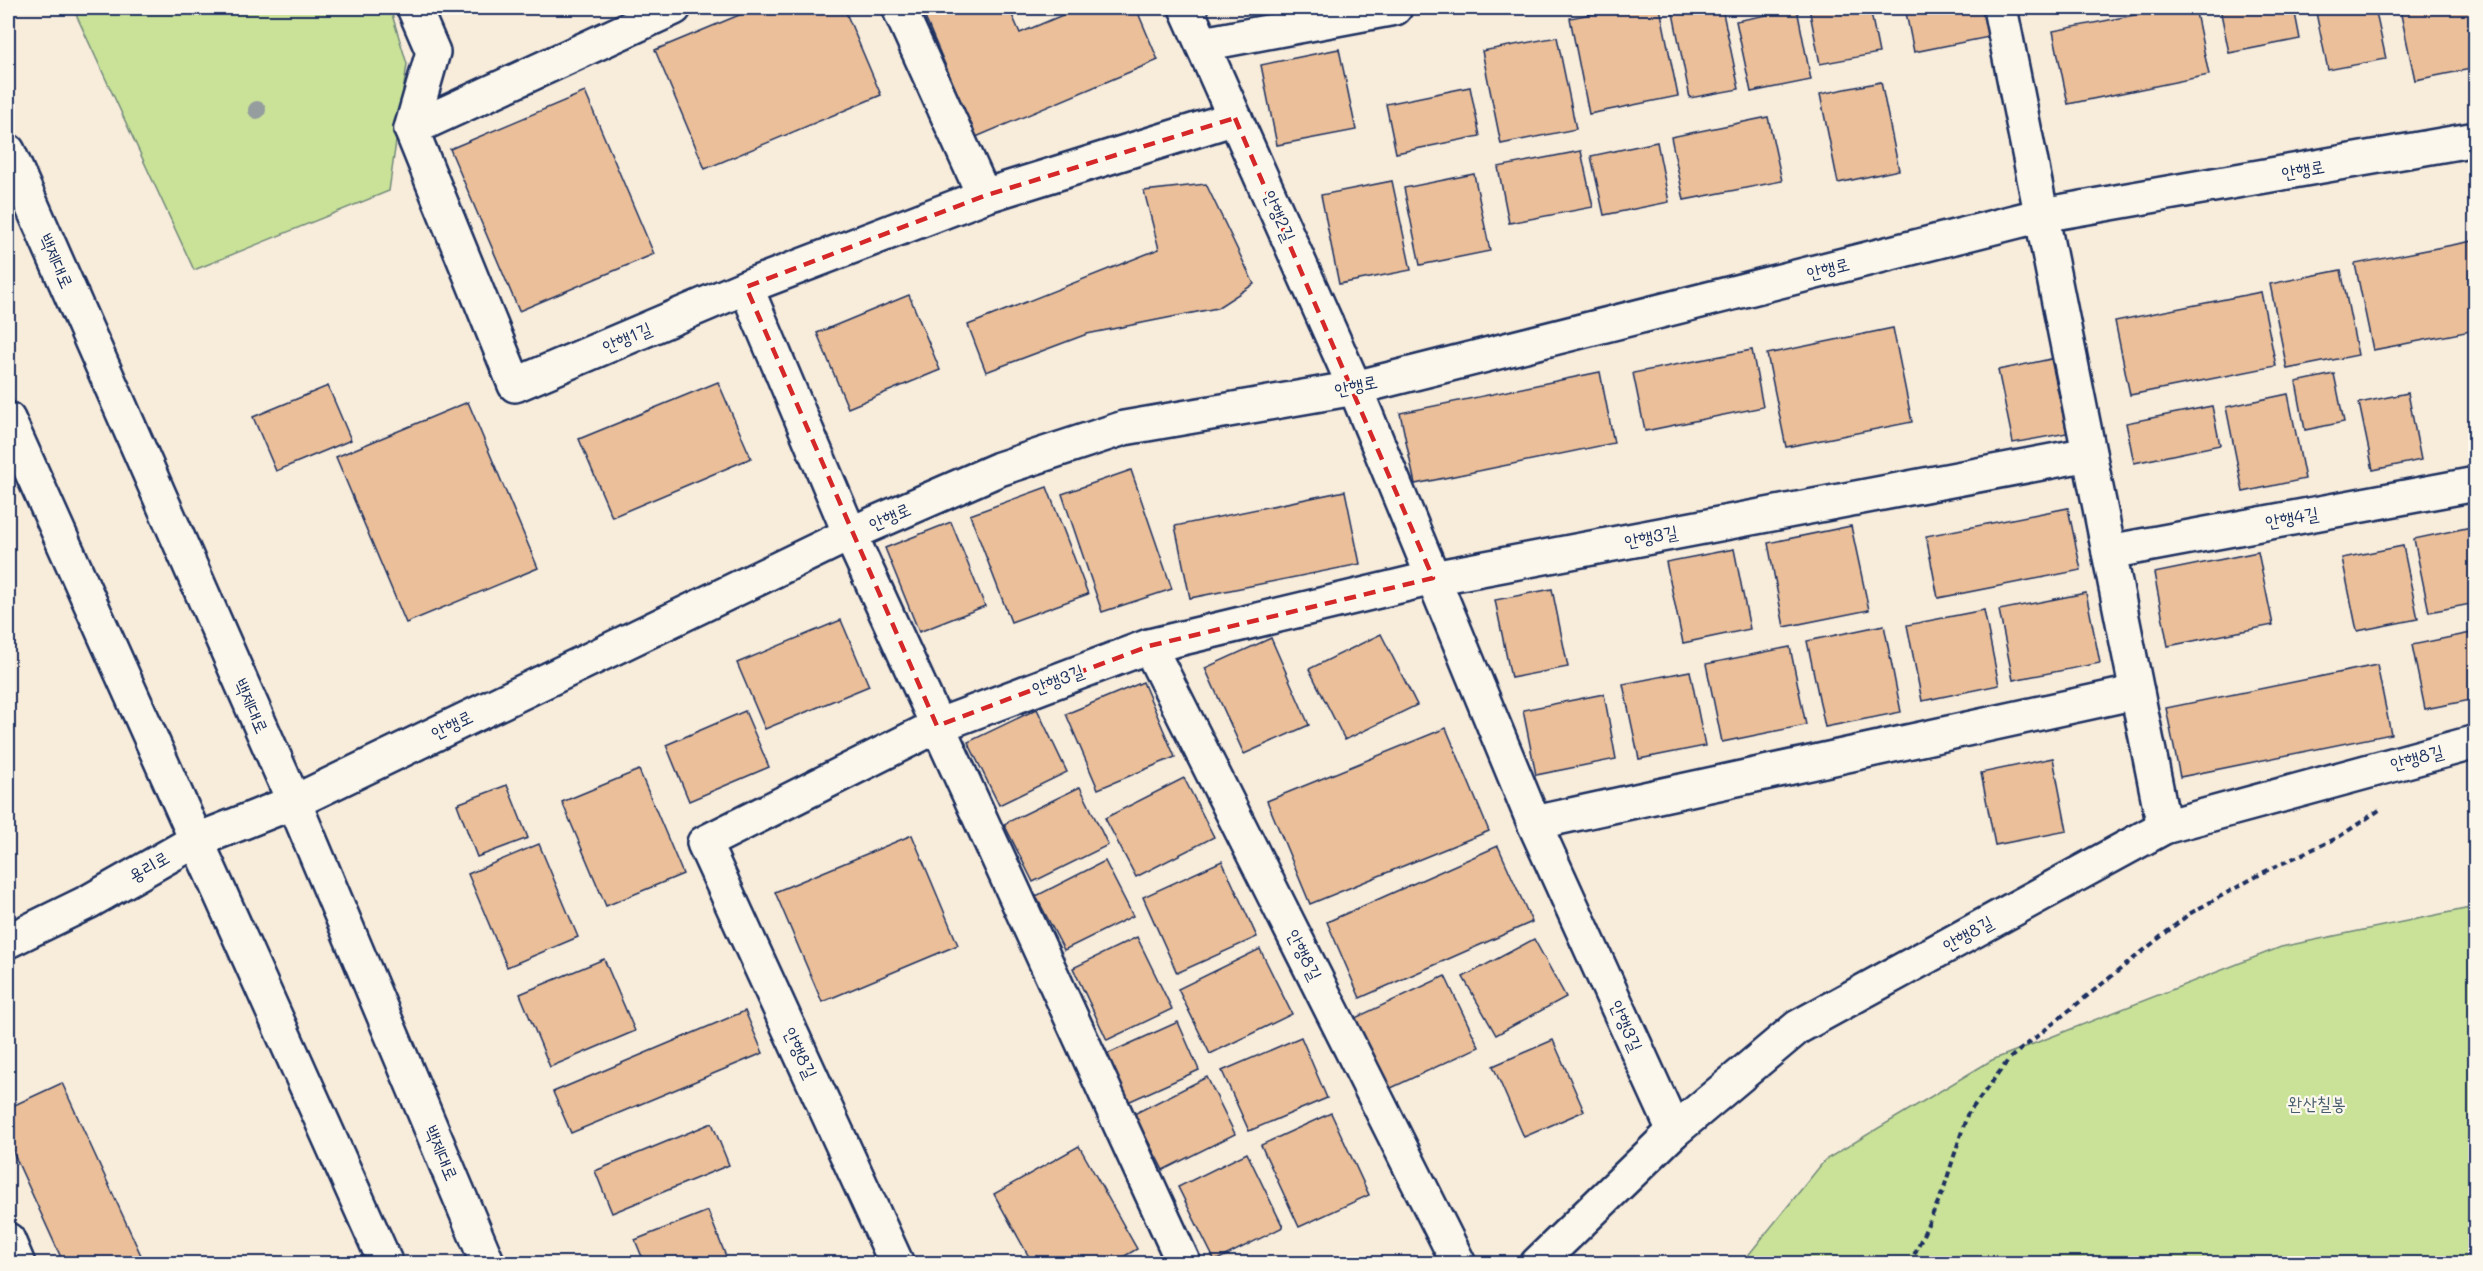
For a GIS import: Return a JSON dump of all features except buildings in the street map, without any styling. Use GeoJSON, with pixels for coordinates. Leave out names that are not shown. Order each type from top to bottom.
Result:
{"type":"FeatureCollection","features":[{"type":"Feature","properties":{"kind":"street"},"geometry":{"type":"LineString","coordinates":[[411,129],[433,52],[414,8]]}},
{"type":"Feature","properties":{"kind":"street"},"geometry":{"type":"LineString","coordinates":[[411,129],[617,19],[674,8]]}},
{"type":"Feature","properties":{"kind":"street"},"geometry":{"type":"LineString","coordinates":[[899,8],[984,196]]}},
{"type":"Feature","properties":{"kind":"street","name":"안행2길"},"geometry":{"type":"LineString","coordinates":[[1186,8],[1355,387]]}},
{"type":"Feature","properties":{"kind":"street"},"geometry":{"type":"LineString","coordinates":[[1203,44],[1395,8]]}},
{"type":"Feature","properties":{"kind":"street"},"geometry":{"type":"LineString","coordinates":[[2000,8],[2164,827]]}},
{"type":"Feature","properties":{"kind":"street"},"geometry":{"type":"LineString","coordinates":[[1184,1263],[850,534],[746,287],[984,196],[1235,118]]}},
{"type":"Feature","properties":{"kind":"street","name":"안행1길"},"geometry":{"type":"LineString","coordinates":[[411,129],[515,385],[746,287]]}},
{"type":"Feature","properties":{"kind":"street","name":"안행로"},"geometry":{"type":"LineString","coordinates":[[294,802],[850,534],[999,469],[1124,428],[1355,387],[2042,215],[2475,139]]}},
{"type":"Feature","properties":{"kind":"street","name":"백제대로"},"geometry":{"type":"LineString","coordinates":[[8,151],[294,802],[488,1263]]}},
{"type":"Feature","properties":{"kind":"street","name":"안행3길"},"geometry":{"type":"LineString","coordinates":[[1355,387],[1534,823],[1674,1131]]}},
{"type":"Feature","properties":{"kind":"street"},"geometry":{"type":"LineString","coordinates":[[8,419],[195,841],[386,1263]]}},
{"type":"Feature","properties":{"kind":"street","name":"안행3길"},"geometry":{"type":"LineString","coordinates":[[704,843],[937,726],[1149,646],[1433,578],[2089,454]]}},
{"type":"Feature","properties":{"kind":"street","name":"안행4길"},"geometry":{"type":"LineString","coordinates":[[2109,552],[2475,484]]}},
{"type":"Feature","properties":{"kind":"street","name":"안행8길"},"geometry":{"type":"LineString","coordinates":[[1149,646],[1459,1263]]}},
{"type":"Feature","properties":{"kind":"street"},"geometry":{"type":"LineString","coordinates":[[1534,823],[2137,692]]}},
{"type":"Feature","properties":{"kind":"street","name":"안행8길"},"geometry":{"type":"LineString","coordinates":[[1546,1260],[1674,1131],[1798,1027],[2164,827],[2475,742]]}},
{"type":"Feature","properties":{"kind":"street","name":"용리로"},"geometry":{"type":"LineString","coordinates":[[8,941],[88,902],[195,841],[294,802]]}},
{"type":"Feature","properties":{"kind":"street","name":"안행8길"},"geometry":{"type":"LineString","coordinates":[[704,843],[897,1263]]}},
{"type":"Feature","properties":{"kind":"street"},"geometry":{"type":"LineString","coordinates":[[8,1240],[18,1263]]}},
{"type":"Feature","properties":{"kind":"path"},"geometry":{"type":"LineString","coordinates":[[1910,1263],[1943,1191],[1967,1115],[2010,1058],[2189,914],[2265,871],[2337,838],[2386,806]]}},
{"type":"Feature","properties":{"kind":"highlighted area"},"geometry":{"type":"Polygon","coordinates":[[[1235,118],[1433,578],[1149,646],[937,726],[746,287],[984,196],[1235,118]]]}},
{"type":"Feature","properties":{"kind":"green space"},"geometry":{"type":"Polygon","coordinates":[[[73,8],[390,8],[407,64],[389,191],[194,270],[73,8]]]}},
{"type":"Feature","properties":{"kind":"green space","name":"완산칠봉"},"geometry":{"type":"Polygon","coordinates":[[[2475,907],[2475,1263],[1742,1263],[1825,1160],[1992,1060],[2281,947],[2475,907]]]}}]}
